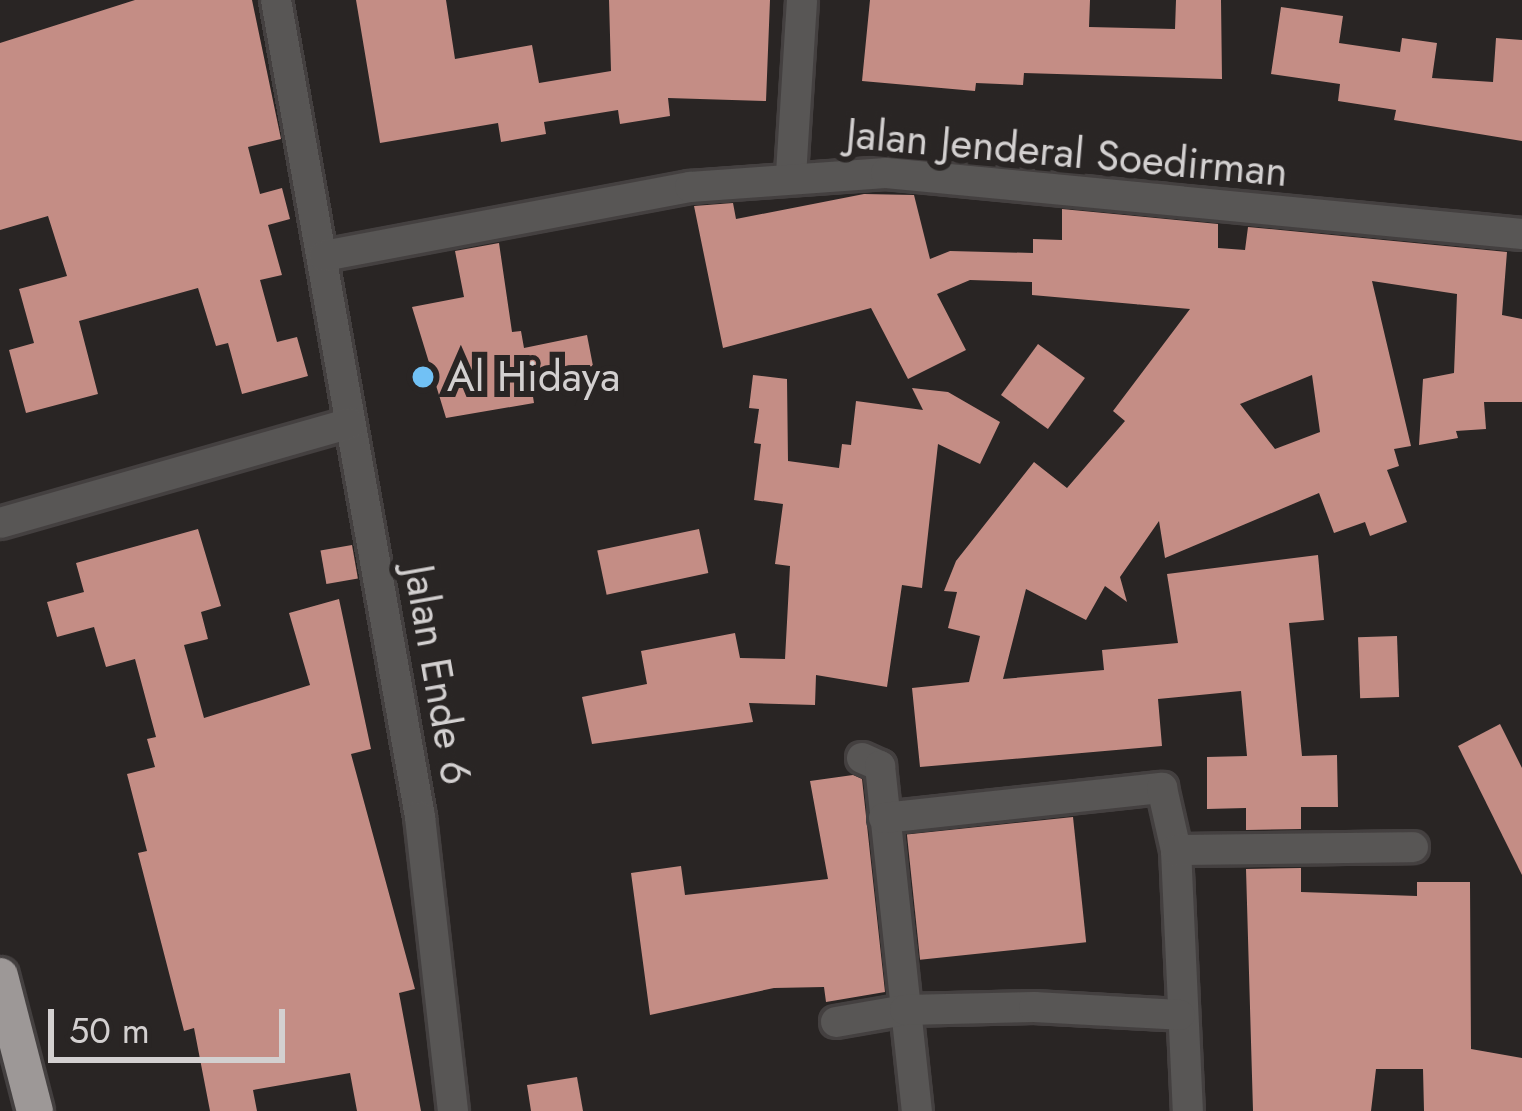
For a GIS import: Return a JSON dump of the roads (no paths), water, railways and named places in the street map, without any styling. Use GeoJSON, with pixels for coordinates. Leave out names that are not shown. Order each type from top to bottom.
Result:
{"type":"FeatureCollection","features":[{"type":"Feature","properties":{"kind":"highway"},"geometry":{"type":"LineString","coordinates":[[0,976],[34,1111]]}},
{"type":"Feature","properties":{"kind":"street","name":"Jalan Ende 6"},"geometry":{"type":"LineString","coordinates":[[276,0],[420,817],[453,1111]]}},
{"type":"Feature","properties":{"kind":"street"},"geometry":{"type":"LineString","coordinates":[[791,175],[802,0]]}},
{"type":"Feature","properties":{"kind":"street","name":"Jalan Jenderal Soedirman"},"geometry":{"type":"LineString","coordinates":[[324,256],[791,175],[927,175],[1522,234]]}},
{"type":"Feature","properties":{"kind":"street"},"geometry":{"type":"LineString","coordinates":[[0,523],[350,423]]}},
{"type":"Feature","properties":{"kind":"street"},"geometry":{"type":"LineString","coordinates":[[862,758],[880,766],[917,1111]]}},
{"type":"Feature","properties":{"kind":"street"},"geometry":{"type":"LineString","coordinates":[[884,818],[1151,786],[1171,803],[1188,1111]]}},
{"type":"Feature","properties":{"kind":"street"},"geometry":{"type":"LineString","coordinates":[[1177,850],[1413,848]]}},
{"type":"Feature","properties":{"kind":"street"},"geometry":{"type":"LineString","coordinates":[[836,1022],[904,1010],[1106,1006],[1180,1015]]}},
{"type":"Feature","properties":{"kind":"place","name":"Al Hidaya"},"geometry":{"type":"Point","coordinates":[423,377]}}]}
